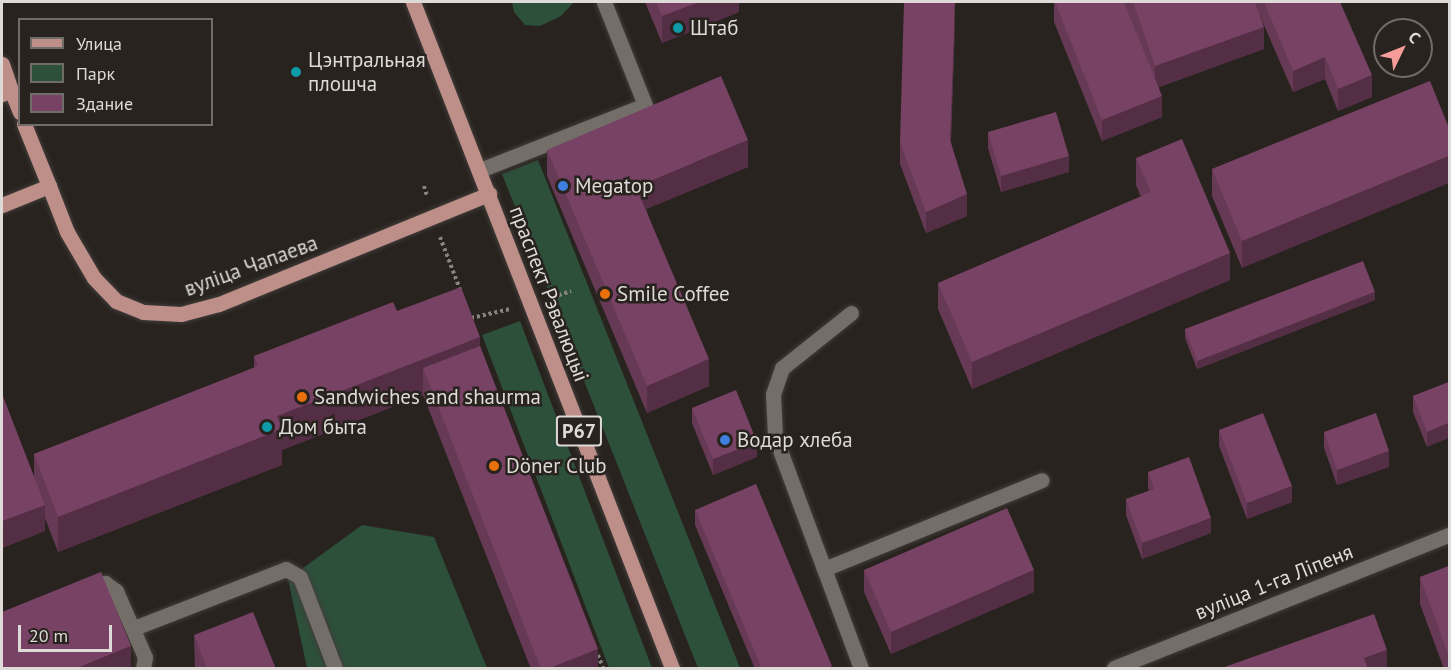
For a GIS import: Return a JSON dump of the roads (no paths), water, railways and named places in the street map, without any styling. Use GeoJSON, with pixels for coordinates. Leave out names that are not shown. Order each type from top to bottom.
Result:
{"type":"FeatureCollection","features":[{"type":"Feature","properties":{"kind":"main road","name":"праспект Рэвалюцыі"},"geometry":{"type":"LineString","coordinates":[[413,2],[672,669]]}},
{"type":"Feature","properties":{"kind":"main road"},"geometry":{"type":"LineString","coordinates":[[2,64],[6,92],[18,109]]}},
{"type":"Feature","properties":{"kind":"main road","name":"вуліца Чапаева"},"geometry":{"type":"LineString","coordinates":[[25,126],[68,232],[94,278],[117,301],[143,312],[181,314],[219,304],[489,194]]}},
{"type":"Feature","properties":{"kind":"main road"},"geometry":{"type":"LineString","coordinates":[[2,205],[49,186]]}},
{"type":"Feature","properties":{"kind":"street"},"geometry":{"type":"LineString","coordinates":[[480,170],[645,105],[604,2]]}},
{"type":"Feature","properties":{"kind":"street"},"geometry":{"type":"LineString","coordinates":[[851,313],[782,368],[773,394],[775,436],[861,669]]}},
{"type":"Feature","properties":{"kind":"street"},"geometry":{"type":"LineString","coordinates":[[824,569],[1042,480]]}},
{"type":"Feature","properties":{"kind":"street","name":"вуліца 1-га Ліпеня"},"geometry":{"type":"LineString","coordinates":[[1114,669],[1449,534]]}},
{"type":"Feature","properties":{"kind":"street"},"geometry":{"type":"LineString","coordinates":[[134,628],[286,569],[300,577],[335,669]]}},
{"type":"Feature","properties":{"kind":"street"},"geometry":{"type":"LineString","coordinates":[[67,595],[99,583],[110,585],[134,628],[145,657],[142,669]]}},
{"type":"Feature","properties":{"kind":"place","name":"Штаб"},"geometry":{"type":"Point","coordinates":[678,28]}},
{"type":"Feature","properties":{"kind":"place","name":"Цэнтральная плошча"},"geometry":{"type":"Point","coordinates":[296,72]}},
{"type":"Feature","properties":{"kind":"place","name":"Megatop"},"geometry":{"type":"Point","coordinates":[563,186]}},
{"type":"Feature","properties":{"kind":"place","name":"Smile Coffee"},"geometry":{"type":"Point","coordinates":[605,294]}},
{"type":"Feature","properties":{"kind":"place","name":"Sandwiches and shaurma"},"geometry":{"type":"Point","coordinates":[302,397]}},
{"type":"Feature","properties":{"kind":"place","name":"Дом быта"},"geometry":{"type":"Point","coordinates":[267,427]}},
{"type":"Feature","properties":{"kind":"place","name":"Водар хлеба"},"geometry":{"type":"Point","coordinates":[725,440]}},
{"type":"Feature","properties":{"kind":"place","name":"Döner Club"},"geometry":{"type":"Point","coordinates":[494,466]}}]}
